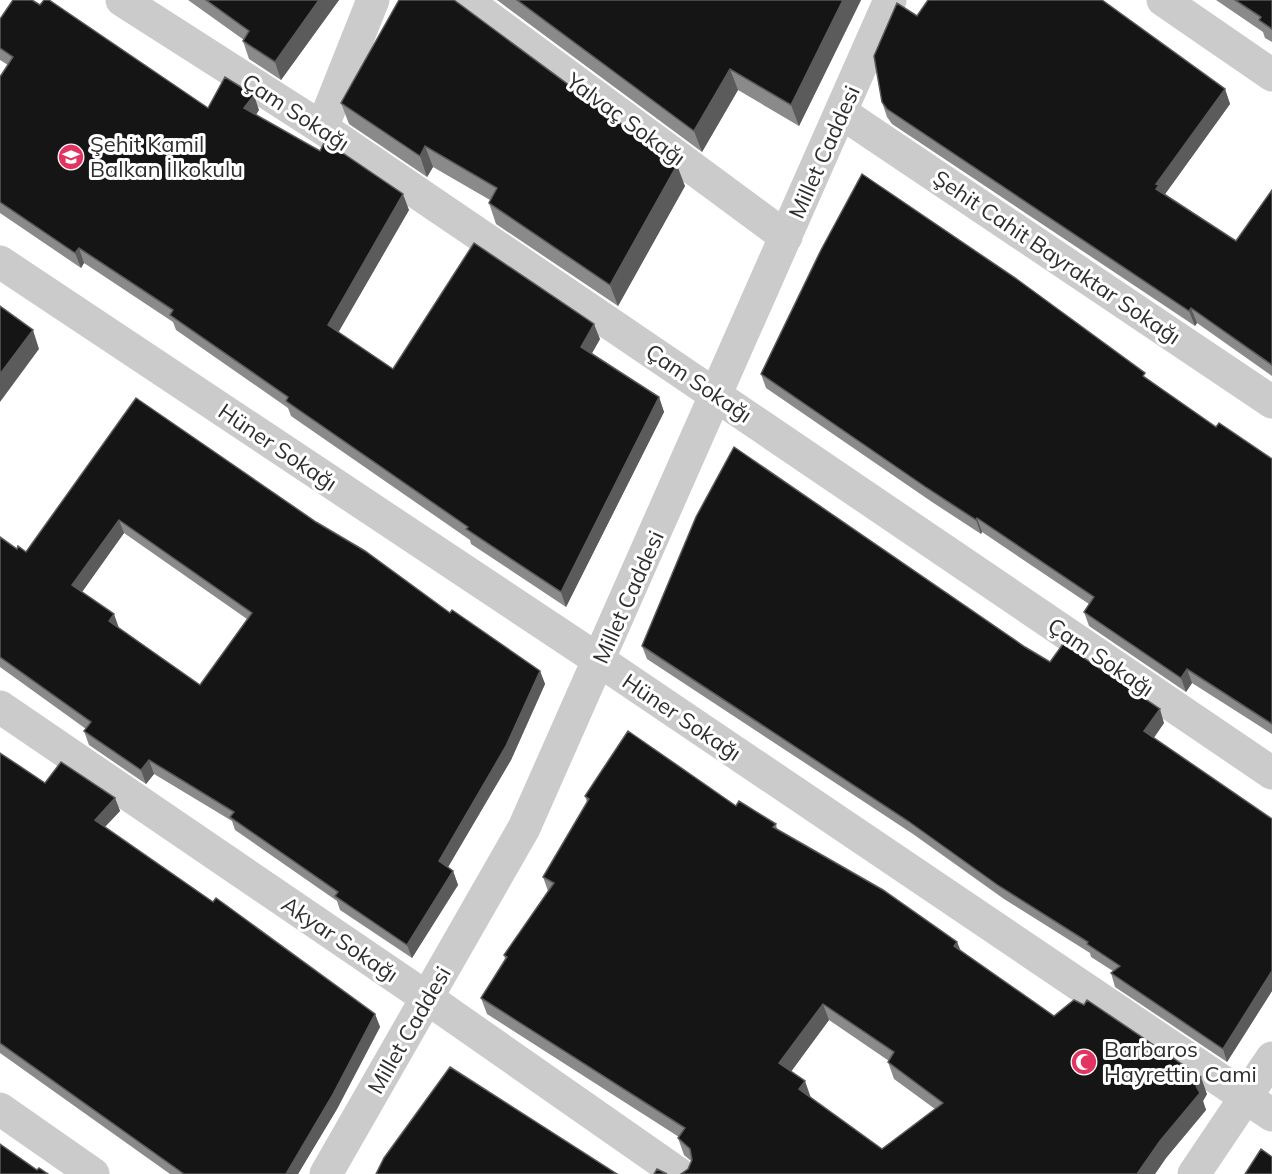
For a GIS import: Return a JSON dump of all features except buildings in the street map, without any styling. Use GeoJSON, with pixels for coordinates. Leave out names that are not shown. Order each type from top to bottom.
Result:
{"type":"FeatureCollection","features":[{"type":"Feature","properties":{"kind":"street","name":"Çam Sokağı"},"geometry":{"type":"LineString","coordinates":[[122,0],[322,128],[1272,773]]}},
{"type":"Feature","properties":{"kind":"street"},"geometry":{"type":"LineString","coordinates":[[322,128],[373,0]]}},
{"type":"Feature","properties":{"kind":"street","name":"Yalvaç Sokağı"},"geometry":{"type":"LineString","coordinates":[[465,0],[786,237]]}},
{"type":"Feature","properties":{"kind":"street","name":"Millet Caddesi"},"geometry":{"type":"LineString","coordinates":[[326,1174],[524,828],[600,661],[890,0]]}},
{"type":"Feature","properties":{"kind":"street"},"geometry":{"type":"LineString","coordinates":[[1163,0],[1272,75]]}},
{"type":"Feature","properties":{"kind":"street","name":"Şehit Cahit Bayraktar Sokağı"},"geometry":{"type":"LineString","coordinates":[[842,113],[1272,402]]}},
{"type":"Feature","properties":{"kind":"street","name":"Hüner Sokağı"},"geometry":{"type":"LineString","coordinates":[[0,262],[600,661],[1272,1115]]}},
{"type":"Feature","properties":{"kind":"street","name":"Akyar Sokağı"},"geometry":{"type":"LineString","coordinates":[[0,707],[427,998],[679,1174]]}},
{"type":"Feature","properties":{"kind":"street"},"geometry":{"type":"LineString","coordinates":[[1194,1174],[1272,1058]]}},
{"type":"Feature","properties":{"kind":"street"},"geometry":{"type":"LineString","coordinates":[[0,1109],[93,1174]]}},
{"type":"Feature","properties":{"kind":"place","name":"Şehit Kamil Balkan İlkokulu"},"geometry":{"type":"Point","coordinates":[71,157]}},
{"type":"Feature","properties":{"kind":"place","name":"Barbaros Hayrettin Cami"},"geometry":{"type":"Point","coordinates":[1084,1062]}}]}
